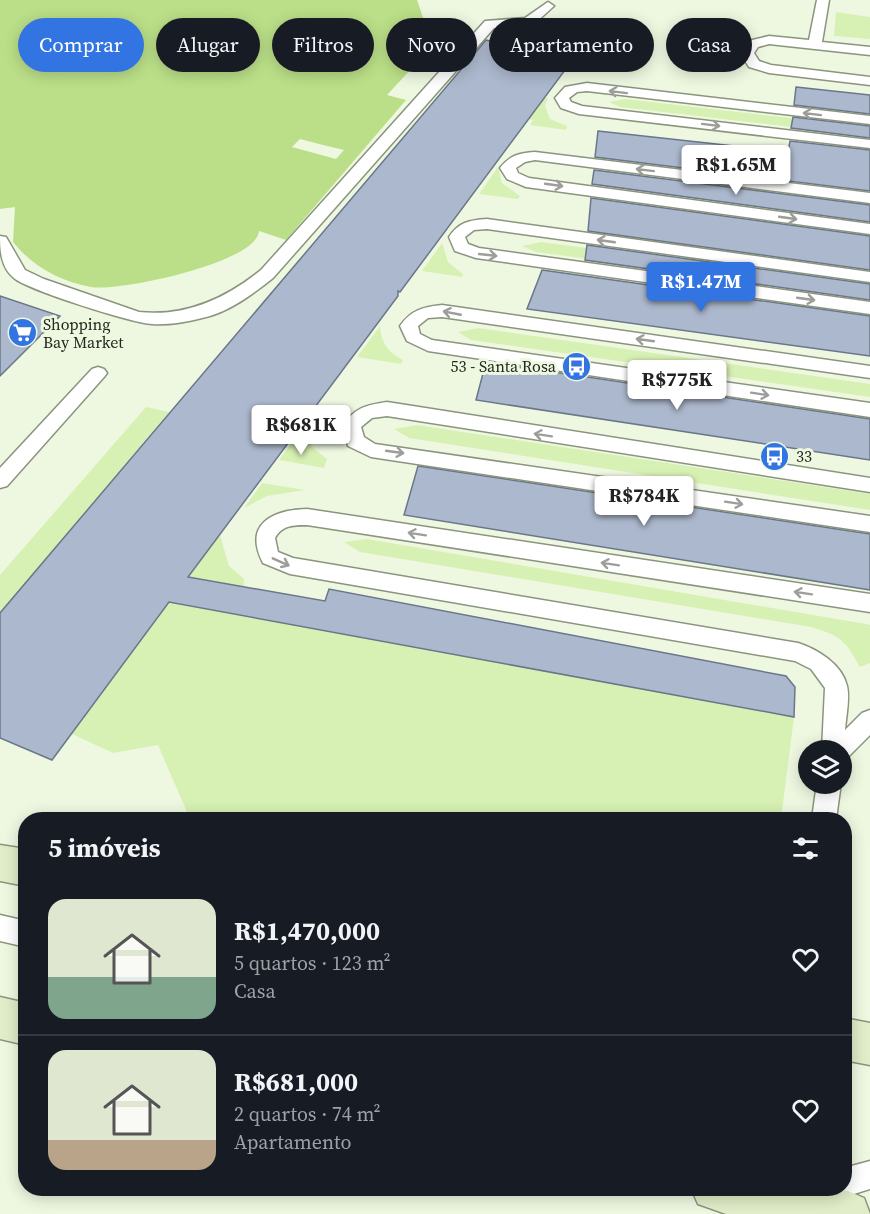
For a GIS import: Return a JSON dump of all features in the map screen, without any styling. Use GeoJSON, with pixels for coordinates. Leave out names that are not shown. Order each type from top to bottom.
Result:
{"type":"FeatureCollection","features":[{"type":"Feature","properties":{"kind":"main road"},"geometry":{"type":"LineString","coordinates":[[0,862],[18,866]]}},
{"type":"Feature","properties":{"kind":"main road"},"geometry":{"type":"LineString","coordinates":[[0,1018],[18,1022]]}},
{"type":"Feature","properties":{"kind":"main road"},"geometry":{"type":"LineString","coordinates":[[852,1041],[870,1044]]}},
{"type":"Feature","properties":{"kind":"main road"},"geometry":{"type":"LineString","coordinates":[[744,1196],[848,1214]]}},
{"type":"Feature","properties":{"kind":"lane"},"geometry":{"type":"LineString","coordinates":[[815,45],[823,0]]}},
{"type":"Feature","properties":{"kind":"lane"},"geometry":{"type":"LineString","coordinates":[[0,241],[19,274],[38,283],[136,317],[155,320],[201,313],[245,292],[267,274],[490,24],[528,22],[548,6]]}},
{"type":"Feature","properties":{"kind":"lane"},"geometry":{"type":"LineString","coordinates":[[870,51],[764,41],[750,46],[747,56],[754,64],[769,69],[870,81]]}},
{"type":"Feature","properties":{"kind":"lane"},"geometry":{"type":"LineString","coordinates":[[870,120],[587,87],[572,88],[565,92],[562,98],[566,105],[579,110],[870,144]]}},
{"type":"Feature","properties":{"kind":"lane"},"geometry":{"type":"LineString","coordinates":[[870,198],[536,156],[519,157],[512,161],[508,168],[513,176],[526,182],[870,229]]}},
{"type":"Feature","properties":{"kind":"lane"},"geometry":{"type":"LineString","coordinates":[[870,277],[487,224],[469,225],[461,230],[457,237],[461,247],[476,253],[870,308]]}},
{"type":"Feature","properties":{"kind":"lane"},"geometry":{"type":"LineString","coordinates":[[870,372],[442,311],[423,312],[414,317],[409,326],[413,337],[428,345],[870,410]]}},
{"type":"Feature","properties":{"kind":"lane"},"geometry":{"type":"LineString","coordinates":[[0,481],[98,373]]}},
{"type":"Feature","properties":{"kind":"lane"},"geometry":{"type":"LineString","coordinates":[[870,485],[387,409],[367,411],[357,417],[352,427],[355,441],[371,450],[870,524]]}},
{"type":"Feature","properties":{"kind":"lane"},"geometry":{"type":"LineString","coordinates":[[833,740],[836,686],[819,662],[798,652],[290,566],[270,556],[264,544],[266,535],[275,523],[284,518],[307,517],[870,603]]}},
{"type":"Feature","properties":{"kind":"lane"},"geometry":{"type":"LineString","coordinates":[[850,740],[870,720]]}},
{"type":"Feature","properties":{"kind":"lane"},"geometry":{"type":"LineString","coordinates":[[825,812],[827,794]]}},
{"type":"Feature","properties":{"kind":"lane"},"geometry":{"type":"LineString","coordinates":[[0,928],[18,932]]}},
{"type":"Feature","properties":{"kind":"lane"},"geometry":{"type":"LineString","coordinates":[[852,1180],[870,1174]]}},
{"type":"Feature","properties":{"kind":"lane"},"geometry":{"type":"LineString","coordinates":[[763,1201],[786,1196]]}},
{"type":"Feature","properties":{"kind":"shaded area"},"geometry":{"type":"Polygon","coordinates":[[[0,0],[417,0],[423,18],[386,18],[386,72],[408,72],[387,95],[406,100],[286,240],[259,231],[252,243],[236,254],[212,264],[155,280],[128,285],[91,287],[58,277],[29,258],[13,242],[15,207],[0,209],[0,0]]]}},
{"type":"Feature","properties":{"kind":"shaded area"},"geometry":{"type":"Polygon","coordinates":[[[836,12],[870,17],[870,39],[834,36],[836,12]]]}},
{"type":"Feature","properties":{"kind":"shaded area"},"geometry":{"type":"Polygon","coordinates":[[[536,96],[548,98],[545,106],[550,119],[567,126],[566,130],[530,125],[533,120],[522,118],[536,96]]]}},
{"type":"Feature","properties":{"kind":"shaded area"},"geometry":{"type":"Polygon","coordinates":[[[625,99],[870,127],[870,136],[620,107],[609,102],[625,99]]]}},
{"type":"Feature","properties":{"kind":"shaded area"},"geometry":{"type":"Polygon","coordinates":[[[498,167],[502,183],[520,196],[518,199],[479,194],[498,167]]]}},
{"type":"Feature","properties":{"kind":"shaded area"},"geometry":{"type":"Polygon","coordinates":[[[541,242],[870,285],[870,297],[536,252],[522,246],[541,242]]]}},
{"type":"Feature","properties":{"kind":"shaded area"},"geometry":{"type":"Polygon","coordinates":[[[442,243],[448,262],[463,274],[462,277],[422,271],[442,243]]]}},
{"type":"Feature","properties":{"kind":"shaded area"},"geometry":{"type":"Polygon","coordinates":[[[380,326],[384,342],[393,354],[403,360],[401,364],[357,357],[380,326]]]}},
{"type":"Feature","properties":{"kind":"shaded area"},"geometry":{"type":"Polygon","coordinates":[[[478,328],[870,384],[870,397],[471,340],[458,332],[478,328]]]}},
{"type":"Feature","properties":{"kind":"shaded area"},"geometry":{"type":"Polygon","coordinates":[[[146,407],[169,412],[0,613],[0,575],[146,407]]]}},
{"type":"Feature","properties":{"kind":"shaded area"},"geometry":{"type":"Polygon","coordinates":[[[306,424],[312,447],[327,459],[324,468],[279,460],[306,424]]]}},
{"type":"Feature","properties":{"kind":"shaded area"},"geometry":{"type":"Polygon","coordinates":[[[417,425],[870,494],[870,510],[409,438],[394,429],[417,425]]]}},
{"type":"Feature","properties":{"kind":"shaded area"},"geometry":{"type":"Polygon","coordinates":[[[262,483],[305,490],[267,496],[244,508],[262,483]]]}},
{"type":"Feature","properties":{"kind":"shaded area"},"geometry":{"type":"Polygon","coordinates":[[[220,535],[229,566],[244,579],[244,587],[188,577],[220,535]]]}},
{"type":"Feature","properties":{"kind":"shaded area"},"geometry":{"type":"Polygon","coordinates":[[[367,539],[866,624],[870,625],[870,663],[860,667],[841,640],[811,627],[360,552],[344,542],[367,539]]]}},
{"type":"Feature","properties":{"kind":"shaded area"},"geometry":{"type":"Polygon","coordinates":[[[169,602],[794,717],[782,812],[187,812],[158,745],[113,753],[72,734],[169,602]]]}},
{"type":"Feature","properties":{"kind":"pier"},"geometry":{"type":"Polygon","coordinates":[[[300,139],[344,150],[336,159],[292,147],[300,139]]]}},
{"type":"Feature","properties":{"kind":"building"},"geometry":{"type":"Polygon","coordinates":[[[486,40],[489,41],[489,72],[564,72],[400,292],[398,291],[398,296],[188,577],[325,601],[329,589],[786,676],[795,687],[794,717],[169,602],[52,760],[0,738],[0,613],[459,72],[477,72],[477,51],[486,40]]]}},
{"type":"Feature","properties":{"kind":"building"},"geometry":{"type":"Polygon","coordinates":[[[796,87],[870,95],[870,114],[794,105],[796,87]]]}},
{"type":"Feature","properties":{"kind":"building"},"geometry":{"type":"Polygon","coordinates":[[[793,117],[870,126],[870,138],[791,128],[793,117]]]}},
{"type":"Feature","properties":{"kind":"building"},"geometry":{"type":"Polygon","coordinates":[[[598,131],[788,152],[790,141],[870,150],[870,191],[595,157],[598,131]]]}},
{"type":"Feature","properties":{"kind":"building"},"geometry":{"type":"Polygon","coordinates":[[[594,170],[870,205],[870,222],[592,184],[594,170]]]}},
{"type":"Feature","properties":{"kind":"building"},"geometry":{"type":"Polygon","coordinates":[[[591,198],[870,236],[870,270],[588,231],[591,198]]]}},
{"type":"Feature","properties":{"kind":"building"},"geometry":{"type":"Polygon","coordinates":[[[587,245],[870,284],[870,300],[585,260],[587,245]]]}},
{"type":"Feature","properties":{"kind":"building"},"geometry":{"type":"Polygon","coordinates":[[[542,270],[870,316],[870,356],[527,309],[542,270]]]}},
{"type":"Feature","properties":{"kind":"building","name":"Shopping Bay Market"},"geometry":{"type":"Polygon","coordinates":[[[0,296],[60,316],[0,376],[0,296]]]}},
{"type":"Feature","properties":{"kind":"building"},"geometry":{"type":"Polygon","coordinates":[[[486,362],[870,419],[870,460],[476,400],[486,362]]]}},
{"type":"Feature","properties":{"kind":"building"},"geometry":{"type":"Polygon","coordinates":[[[418,466],[870,534],[870,590],[404,515],[418,466]]]}},
{"type":"Feature","properties":{"kind":"place","name":"Shopping Bay Market"},"geometry":{"type":"Point","coordinates":[22,333]}},
{"type":"Feature","properties":{"kind":"place","name":"53 - Santa Rosa"},"geometry":{"type":"Point","coordinates":[577,366]}},
{"type":"Feature","properties":{"kind":"place","name":"33"},"geometry":{"type":"Point","coordinates":[775,456]}}]}
